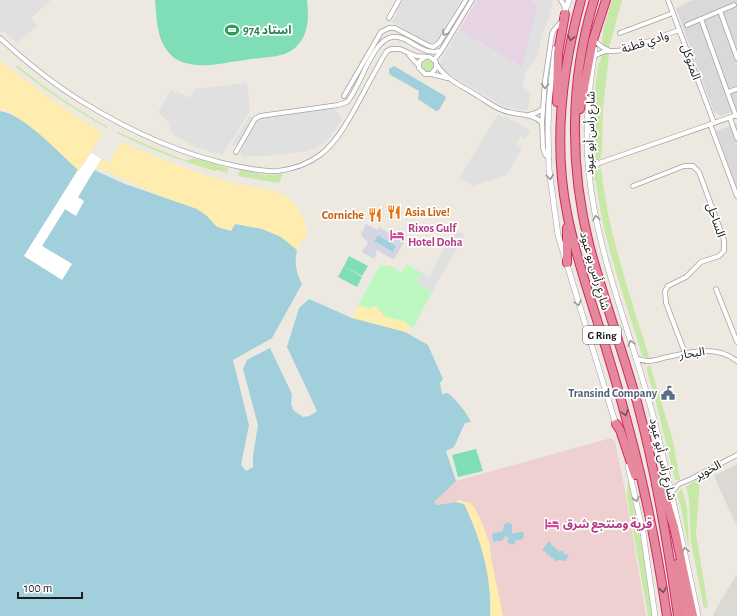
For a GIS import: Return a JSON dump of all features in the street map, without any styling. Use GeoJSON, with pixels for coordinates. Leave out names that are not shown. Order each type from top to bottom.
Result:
{"type":"FeatureCollection","features":[{"type":"Feature","properties":{"kind":"highway","name":"شارع رأس بو عبود"},"geometry":{"type":"LineString","coordinates":[[581,0],[563,86],[560,145],[567,213],[578,261],[607,350],[630,433],[651,524],[666,614]]}},
{"type":"Feature","properties":{"kind":"highway","name":"شارع رأس بو عبود"},"geometry":{"type":"LineString","coordinates":[[594,0],[582,47],[576,96],[575,140],[580,202],[589,243],[636,400],[654,470],[666,533],[678,616]]}},
{"type":"Feature","properties":{"kind":"highway"},"geometry":{"type":"LineString","coordinates":[[575,140],[593,40],[606,0]]}},
{"type":"Feature","properties":{"kind":"highway"},"geometry":{"type":"LineString","coordinates":[[560,145],[557,107],[557,67],[565,11]]}},
{"type":"Feature","properties":{"kind":"highway"},"geometry":{"type":"LineString","coordinates":[[566,263],[567,213]]}},
{"type":"Feature","properties":{"kind":"highway"},"geometry":{"type":"LineString","coordinates":[[616,424],[620,430],[651,524]]}},
{"type":"Feature","properties":{"kind":"highway"},"geometry":{"type":"LineString","coordinates":[[654,470],[667,492],[693,616]]}},
{"type":"Feature","properties":{"kind":"highway"},"geometry":{"type":"LineString","coordinates":[[667,492],[686,616]]}},
{"type":"Feature","properties":{"kind":"street"},"geometry":{"type":"LineString","coordinates":[[388,18],[399,0]]}},
{"type":"Feature","properties":{"kind":"street"},"geometry":{"type":"LineString","coordinates":[[344,96],[380,33],[391,27],[398,29],[429,46],[436,46],[466,0]]}},
{"type":"Feature","properties":{"kind":"street"},"geometry":{"type":"LineString","coordinates":[[433,59],[441,51],[472,0]]}},
{"type":"Feature","properties":{"kind":"street"},"geometry":{"type":"LineString","coordinates":[[561,0],[565,11]]}},
{"type":"Feature","properties":{"kind":"street"},"geometry":{"type":"LineString","coordinates":[[569,0],[560,23],[553,60],[548,101],[550,175],[558,235],[626,456],[637,501],[649,567],[655,616]]}},
{"type":"Feature","properties":{"kind":"street","name":"المتوكل"},"geometry":{"type":"LineString","coordinates":[[668,0],[737,196]]}},
{"type":"Feature","properties":{"kind":"street"},"geometry":{"type":"LineString","coordinates":[[687,25],[734,5]]}},
{"type":"Feature","properties":{"kind":"street"},"geometry":{"type":"LineString","coordinates":[[720,11],[737,58]]}},
{"type":"Feature","properties":{"kind":"street"},"geometry":{"type":"LineString","coordinates":[[620,33],[673,13]]}},
{"type":"Feature","properties":{"kind":"street"},"geometry":{"type":"LineString","coordinates":[[589,173],[599,163],[736,115],[701,18]]}},
{"type":"Feature","properties":{"kind":"street","name":"شارع رأس أبو عبود"},"geometry":{"type":"LineString","coordinates":[[599,21],[588,107],[589,173],[598,229],[654,418],[668,481],[667,492],[685,552],[698,616]]}},
{"type":"Feature","properties":{"kind":"street"},"geometry":{"type":"LineString","coordinates":[[549,159],[543,148],[542,123],[545,81],[552,34],[560,23]]}},
{"type":"Feature","properties":{"kind":"street","name":"وادي قطنة"},"geometry":{"type":"LineString","coordinates":[[594,56],[601,52],[625,50],[679,30]]}},
{"type":"Feature","properties":{"kind":"street"},"geometry":{"type":"LineString","coordinates":[[236,152],[255,119],[260,116],[338,105],[347,102],[378,46],[384,40],[393,37],[399,38],[425,51],[441,51]]}},
{"type":"Feature","properties":{"kind":"street"},"geometry":{"type":"LineString","coordinates":[[0,38],[43,75],[80,101],[126,126],[152,138],[200,156],[244,168],[269,171],[301,165],[321,154],[331,144],[345,125],[387,52],[400,49],[408,54],[418,65],[422,73],[449,78]]}},
{"type":"Feature","properties":{"kind":"street","name":"وادي قطنة"},"geometry":{"type":"LineString","coordinates":[[596,42],[602,47],[611,51]]}},
{"type":"Feature","properties":{"kind":"street"},"geometry":{"type":"LineString","coordinates":[[434,52],[433,59],[436,65],[440,71],[449,78],[502,110],[529,115],[537,118],[542,123]]}},
{"type":"Feature","properties":{"kind":"street"},"geometry":{"type":"LineString","coordinates":[[408,54],[433,59]]}},
{"type":"Feature","properties":{"kind":"street"},"geometry":{"type":"LineString","coordinates":[[418,65],[422,58],[425,57]]}},
{"type":"Feature","properties":{"kind":"street"},"geometry":{"type":"LineString","coordinates":[[431,74],[435,70],[436,65]]}},
{"type":"Feature","properties":{"kind":"street"},"geometry":{"type":"LineString","coordinates":[[728,92],[737,89]]}},
{"type":"Feature","properties":{"kind":"street"},"geometry":{"type":"LineString","coordinates":[[529,115],[543,109]]}},
{"type":"Feature","properties":{"kind":"street"},"geometry":{"type":"LineString","coordinates":[[730,118],[737,138]]}},
{"type":"Feature","properties":{"kind":"street"},"geometry":{"type":"LineString","coordinates":[[588,158],[599,163]]}},
{"type":"Feature","properties":{"kind":"street","name":"الساحل"},"geometry":{"type":"LineString","coordinates":[[634,186],[684,166],[693,166],[700,172],[724,240],[724,252],[719,256],[701,262],[686,277],[668,286],[664,291],[666,303],[685,353]]}},
{"type":"Feature","properties":{"kind":"street"},"geometry":{"type":"LineString","coordinates":[[716,289],[737,342]]}},
{"type":"Feature","properties":{"kind":"street","name":"البحار"},"geometry":{"type":"LineString","coordinates":[[645,362],[685,353],[710,351],[726,354],[737,360]]}},
{"type":"Feature","properties":{"kind":"street"},"geometry":{"type":"LineString","coordinates":[[636,358],[645,362],[640,371]]}},
{"type":"Feature","properties":{"kind":"street","name":"الخوير"},"geometry":{"type":"LineString","coordinates":[[667,492],[678,484],[691,479],[737,455]]}},
{"type":"Feature","properties":{"kind":"street"},"geometry":{"type":"LineString","coordinates":[[668,481],[678,484]]}},
{"type":"Feature","properties":{"kind":"shaded area"},"geometry":{"type":"Polygon","coordinates":[[[0,0],[51,0],[31,18],[38,25],[17,43],[3,31],[0,33],[0,0]]]}},
{"type":"Feature","properties":{"kind":"shaded area"},"geometry":{"type":"Polygon","coordinates":[[[402,0],[462,0],[437,40],[434,43],[430,43],[392,22],[397,14],[395,12],[402,0]]]}},
{"type":"Feature","properties":{"kind":"shaded area"},"geometry":{"type":"Polygon","coordinates":[[[477,0],[529,0],[538,5],[522,67],[459,30],[477,0]]]}},
{"type":"Feature","properties":{"kind":"shaded area"},"geometry":{"type":"Polygon","coordinates":[[[529,0],[553,0],[536,60],[527,70],[522,87],[531,93],[527,111],[503,106],[451,75],[442,68],[440,62],[459,30],[522,67],[537,5],[529,0]]]}},
{"type":"Feature","properties":{"kind":"shaded area"},"geometry":{"type":"Polygon","coordinates":[[[693,0],[737,0],[737,110],[722,116],[714,112],[676,8],[693,0]]]}},
{"type":"Feature","properties":{"kind":"shaded area"},"geometry":{"type":"Polygon","coordinates":[[[247,83],[250,111],[222,155],[195,147],[173,134],[170,129],[169,122],[158,112],[171,90],[175,93],[176,91],[190,98],[195,89],[247,83]]]}},
{"type":"Feature","properties":{"kind":"shaded area"},"geometry":{"type":"Polygon","coordinates":[[[333,108],[339,113],[341,121],[331,136],[316,148],[303,152],[267,156],[241,156],[241,146],[257,121],[261,118],[333,108]]]}},
{"type":"Feature","properties":{"kind":"shaded area"},"geometry":{"type":"Polygon","coordinates":[[[498,114],[504,118],[505,116],[530,131],[525,139],[521,136],[516,144],[522,148],[506,175],[473,186],[459,178],[498,114]]]}},
{"type":"Feature","properties":{"kind":"shaded area"},"geometry":{"type":"Polygon","coordinates":[[[249,117],[255,117],[237,145],[231,146],[249,117]]]}},
{"type":"Feature","properties":{"kind":"shaded area"},"geometry":{"type":"Polygon","coordinates":[[[737,123],[737,189],[716,131],[737,123]]]}},
{"type":"Feature","properties":{"kind":"shaded area"},"geometry":{"type":"Polygon","coordinates":[[[366,224],[377,230],[379,227],[404,242],[394,260],[377,250],[375,253],[377,254],[374,259],[362,252],[368,242],[361,234],[366,224]],[[378,235],[374,241],[393,252],[396,246],[378,235]]]}},
{"type":"Feature","properties":{"kind":"shaded area"},"geometry":{"type":"Polygon","coordinates":[[[455,229],[464,235],[432,292],[417,283],[422,273],[429,277],[455,229]]]}},
{"type":"Feature","properties":{"kind":"shaded area","name":"قرية ومنتجع شرق"},"geometry":{"type":"Polygon","coordinates":[[[611,438],[615,442],[625,490],[646,616],[490,616],[491,607],[455,502],[437,505],[434,501],[456,481],[611,438]]]}},
{"type":"Feature","properties":{"kind":"shaded area"},"geometry":{"type":"Polygon","coordinates":[[[737,464],[737,527],[714,476],[737,464]]]}},
{"type":"Feature","properties":{"kind":"shaded area"},"geometry":{"type":"Polygon","coordinates":[[[737,574],[737,616],[713,616],[713,614],[737,574]]]}},
{"type":"Feature","properties":{"kind":"green space","name":"استاد 974"},"geometry":{"type":"Polygon","coordinates":[[[155,0],[307,0],[308,20],[300,43],[295,48],[283,55],[210,65],[197,65],[185,63],[173,57],[162,43],[158,29],[155,0]]]}},
{"type":"Feature","properties":{"kind":"green space"},"geometry":{"type":"Polygon","coordinates":[[[612,0],[622,0],[609,48],[603,45],[602,39],[612,0]]]}},
{"type":"Feature","properties":{"kind":"green space"},"geometry":{"type":"Polygon","coordinates":[[[603,53],[609,54],[603,108],[602,150],[600,160],[593,153],[592,146],[594,145],[593,108],[598,64],[601,61],[601,55],[603,53]]]}},
{"type":"Feature","properties":{"kind":"green space"},"geometry":{"type":"Polygon","coordinates":[[[426,60],[430,60],[434,66],[430,72],[426,72],[422,68],[422,64],[426,60]]]}},
{"type":"Feature","properties":{"kind":"green space"},"geometry":{"type":"Polygon","coordinates":[[[17,65],[61,98],[108,127],[107,128],[95,121],[60,99],[16,67],[17,65]]]}},
{"type":"Feature","properties":{"kind":"green space"},"geometry":{"type":"Polygon","coordinates":[[[118,132],[187,161],[194,158],[228,168],[227,173],[218,170],[215,171],[165,154],[129,139],[117,133],[118,132]]]}},
{"type":"Feature","properties":{"kind":"green space"},"geometry":{"type":"Polygon","coordinates":[[[601,168],[604,192],[614,239],[649,356],[648,358],[644,358],[642,355],[609,248],[599,204],[596,182],[594,179],[594,172],[601,168]]]}},
{"type":"Feature","properties":{"kind":"green space"},"geometry":{"type":"Polygon","coordinates":[[[240,170],[266,175],[283,174],[279,183],[238,176],[240,170]]]}},
{"type":"Feature","properties":{"kind":"green space"},"geometry":{"type":"Polygon","coordinates":[[[349,256],[368,266],[362,276],[344,266],[349,256]]]}},
{"type":"Feature","properties":{"kind":"green space"},"geometry":{"type":"Polygon","coordinates":[[[407,264],[422,273],[417,284],[432,292],[413,328],[404,321],[385,317],[376,306],[369,308],[358,305],[380,265],[391,266],[402,273],[407,264]]]}},
{"type":"Feature","properties":{"kind":"green space"},"geometry":{"type":"Polygon","coordinates":[[[344,266],[362,277],[357,287],[338,277],[344,266]]]}},
{"type":"Feature","properties":{"kind":"green space"},"geometry":{"type":"Polygon","coordinates":[[[650,365],[673,441],[680,480],[675,479],[647,371],[647,367],[650,365]]]}},
{"type":"Feature","properties":{"kind":"green space"},"geometry":{"type":"Polygon","coordinates":[[[476,449],[483,471],[458,477],[452,455],[476,449]]]}},
{"type":"Feature","properties":{"kind":"green space"},"geometry":{"type":"Polygon","coordinates":[[[628,479],[643,549],[653,616],[648,616],[627,496],[628,479]]]}},
{"type":"Feature","properties":{"kind":"green space"},"geometry":{"type":"Polygon","coordinates":[[[700,479],[696,534],[708,607],[704,608],[691,542],[689,500],[686,486],[700,479]]]}},
{"type":"Feature","properties":{"kind":"green space"},"geometry":{"type":"Polygon","coordinates":[[[682,488],[687,508],[688,545],[677,494],[682,488]]]}},
{"type":"Feature","properties":{"kind":"sand"},"geometry":{"type":"Polygon","coordinates":[[[0,60],[50,98],[103,133],[78,171],[46,140],[18,118],[6,111],[0,110],[0,60]]]}},
{"type":"Feature","properties":{"kind":"sand"},"geometry":{"type":"Polygon","coordinates":[[[121,142],[205,175],[233,183],[269,190],[288,198],[302,215],[306,225],[307,235],[301,240],[297,250],[278,236],[231,231],[217,227],[197,209],[156,194],[96,166],[101,159],[110,163],[121,142]]]}},
{"type":"Feature","properties":{"kind":"sand"},"geometry":{"type":"Polygon","coordinates":[[[358,305],[369,308],[376,306],[382,314],[404,321],[413,328],[405,332],[352,318],[358,305]]]}},
{"type":"Feature","properties":{"kind":"sand"},"geometry":{"type":"Polygon","coordinates":[[[459,500],[470,503],[474,507],[483,525],[490,545],[491,558],[503,616],[490,616],[491,607],[469,514],[464,504],[455,502],[459,500]]]}},
{"type":"Feature","properties":{"kind":"water"},"geometry":{"type":"Polygon","coordinates":[[[394,66],[445,96],[446,98],[439,110],[436,111],[418,99],[419,91],[389,74],[389,69],[394,66]]]}},
{"type":"Feature","properties":{"kind":"water"},"geometry":{"type":"Polygon","coordinates":[[[0,111],[10,114],[31,127],[78,170],[24,256],[72,264],[42,246],[65,209],[76,215],[78,197],[94,170],[125,184],[197,209],[207,216],[217,227],[231,231],[235,224],[262,229],[281,237],[297,250],[296,267],[302,284],[272,338],[233,360],[249,425],[241,465],[246,471],[253,467],[253,455],[258,425],[243,369],[247,360],[270,348],[292,394],[291,403],[293,410],[303,417],[309,416],[317,411],[287,347],[299,308],[309,299],[352,318],[405,332],[428,345],[443,379],[440,383],[442,394],[448,393],[458,403],[471,422],[465,423],[454,447],[446,451],[456,481],[434,502],[437,505],[455,502],[464,504],[476,531],[484,558],[489,587],[490,616],[0,616],[0,111]]]}},
{"type":"Feature","properties":{"kind":"water"},"geometry":{"type":"Polygon","coordinates":[[[378,235],[396,246],[393,252],[374,241],[378,235]]]}},
{"type":"Feature","properties":{"kind":"water"},"geometry":{"type":"Polygon","coordinates":[[[509,522],[512,525],[513,534],[523,532],[523,539],[516,540],[512,545],[507,542],[509,538],[505,536],[502,541],[496,541],[495,543],[492,538],[493,532],[503,531],[504,524],[509,522]]]}},
{"type":"Feature","properties":{"kind":"water"},"geometry":{"type":"Polygon","coordinates":[[[549,541],[551,545],[560,552],[561,550],[564,552],[564,555],[569,556],[565,561],[558,560],[557,562],[554,560],[554,557],[553,559],[550,557],[550,554],[549,556],[546,554],[546,551],[545,552],[542,550],[549,541]]]}},
{"type":"Feature","properties":{"kind":"pier"},"geometry":{"type":"Polygon","coordinates":[[[91,153],[101,159],[78,197],[84,201],[76,216],[65,209],[42,246],[72,264],[62,280],[24,256],[78,170],[79,171],[91,153]]]}},
{"type":"Feature","properties":{"kind":"place","name":"استاد 974"},"geometry":{"type":"Point","coordinates":[232,30]}},
{"type":"Feature","properties":{"kind":"place","name":"Asia Live!"},"geometry":{"type":"Point","coordinates":[394,212]}},
{"type":"Feature","properties":{"kind":"place","name":"Corniche"},"geometry":{"type":"Point","coordinates":[375,215]}},
{"type":"Feature","properties":{"kind":"place","name":"Rixos Gulf Hotel Doha"},"geometry":{"type":"Point","coordinates":[397,235]}},
{"type":"Feature","properties":{"kind":"place","name":"Transind Company"},"geometry":{"type":"Point","coordinates":[668,393]}},
{"type":"Feature","properties":{"kind":"place","name":"قرية ومنتجع شرق"},"geometry":{"type":"Point","coordinates":[552,524]}}]}
